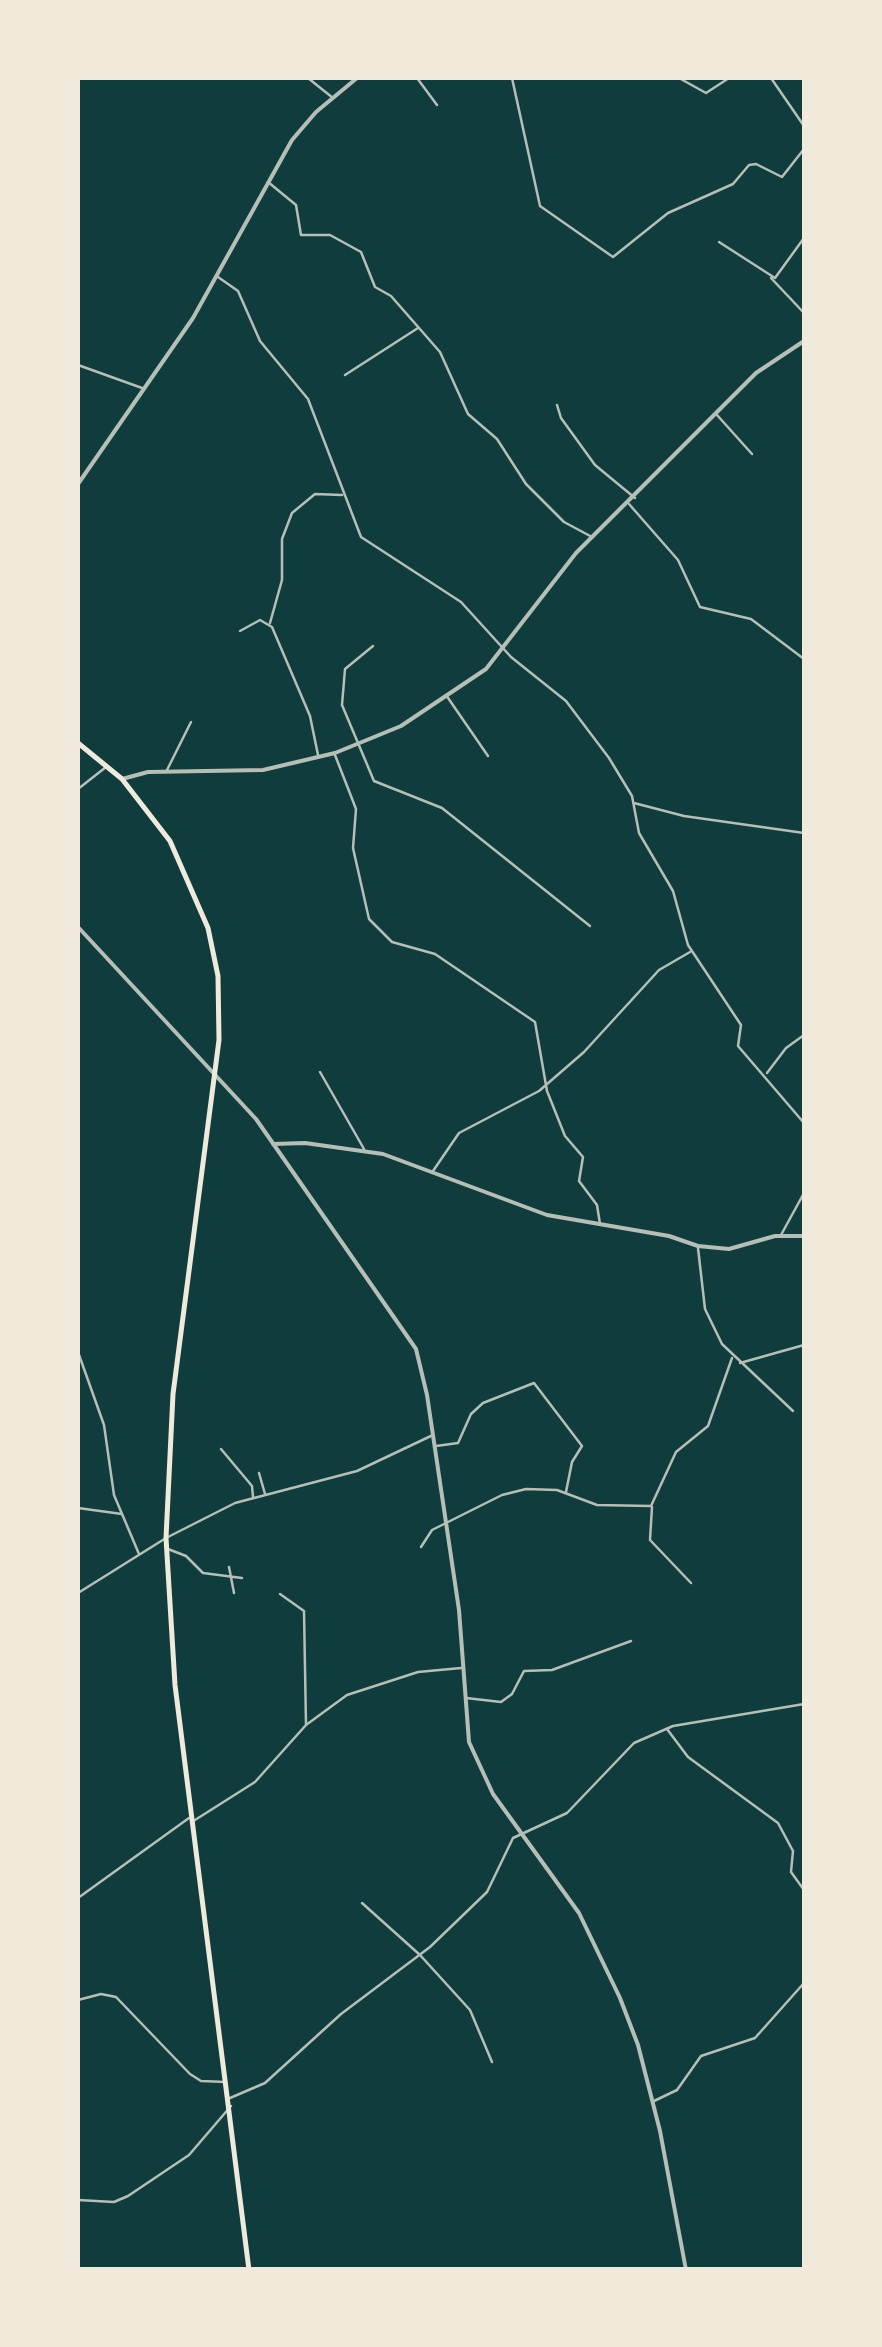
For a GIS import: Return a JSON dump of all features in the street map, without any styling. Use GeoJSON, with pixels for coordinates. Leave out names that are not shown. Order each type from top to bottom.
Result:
{"type":"FeatureCollection","features":[{"type":"Feature","properties":{"kind":"main road"},"geometry":{"type":"LineString","coordinates":[[78,743],[122,779],[170,841],[208,928],[220,997],[215,1078],[173,1394],[166,1538],[175,1685],[250,2270]]}},
{"type":"Feature","properties":{"kind":"street"},"geometry":{"type":"LineString","coordinates":[[308,78],[332,98]]}},
{"type":"Feature","properties":{"kind":"street"},"geometry":{"type":"LineString","coordinates":[[78,484],[179,341],[292,140],[357,78]]}},
{"type":"Feature","properties":{"kind":"street"},"geometry":{"type":"LineString","coordinates":[[417,78],[437,104]]}},
{"type":"Feature","properties":{"kind":"street"},"geometry":{"type":"LineString","coordinates":[[512,78],[540,206],[612,256],[668,213],[734,184],[749,165],[756,164],[782,177],[804,149]]}},
{"type":"Feature","properties":{"kind":"street"},"geometry":{"type":"LineString","coordinates":[[679,78],[706,93],[729,78]]}},
{"type":"Feature","properties":{"kind":"street"},"geometry":{"type":"LineString","coordinates":[[771,78],[804,126]]}},
{"type":"Feature","properties":{"kind":"street"},"geometry":{"type":"LineString","coordinates":[[267,182],[296,205],[301,235],[330,235],[351,244],[365,257],[374,286],[391,296],[446,361],[468,414],[497,440],[526,484],[564,522],[592,538]]}},
{"type":"Feature","properties":{"kind":"street"},"geometry":{"type":"LineString","coordinates":[[771,278],[782,273],[804,238]]}},
{"type":"Feature","properties":{"kind":"street"},"geometry":{"type":"LineString","coordinates":[[719,242],[771,278],[804,313]]}},
{"type":"Feature","properties":{"kind":"street"},"geometry":{"type":"LineString","coordinates":[[217,276],[238,291],[260,341],[308,399],[361,537],[461,602],[505,649],[566,701],[609,758],[634,803],[636,825],[673,891],[691,951],[740,1025],[738,1046],[766,1074],[804,1123]]}},
{"type":"Feature","properties":{"kind":"street"},"geometry":{"type":"LineString","coordinates":[[345,375],[419,327]]}},
{"type":"Feature","properties":{"kind":"street"},"geometry":{"type":"LineString","coordinates":[[122,779],[167,771],[240,773],[318,758],[384,736],[486,669],[592,538],[756,373],[804,341]]}},
{"type":"Feature","properties":{"kind":"street"},"geometry":{"type":"LineString","coordinates":[[78,363],[144,388]]}},
{"type":"Feature","properties":{"kind":"street"},"geometry":{"type":"LineString","coordinates":[[557,405],[560,418],[595,465],[635,498]]}},
{"type":"Feature","properties":{"kind":"street"},"geometry":{"type":"LineString","coordinates":[[716,414],[752,454]]}},
{"type":"Feature","properties":{"kind":"street"},"geometry":{"type":"LineString","coordinates":[[318,758],[310,716],[270,624],[282,580],[282,538],[292,513],[315,494],[344,495]]}},
{"type":"Feature","properties":{"kind":"street"},"geometry":{"type":"LineString","coordinates":[[629,504],[678,560],[700,606],[750,619],[804,659]]}},
{"type":"Feature","properties":{"kind":"street"},"geometry":{"type":"LineString","coordinates":[[240,631],[260,620],[270,624]]}},
{"type":"Feature","properties":{"kind":"street"},"geometry":{"type":"LineString","coordinates":[[373,646],[343,674],[343,716],[374,781],[442,808],[590,926]]}},
{"type":"Feature","properties":{"kind":"street"},"geometry":{"type":"LineString","coordinates":[[446,695],[488,756]]}},
{"type":"Feature","properties":{"kind":"street"},"geometry":{"type":"LineString","coordinates":[[167,771],[192,722]]}},
{"type":"Feature","properties":{"kind":"street"},"geometry":{"type":"LineString","coordinates":[[334,753],[356,810],[353,848],[360,888],[374,926],[392,942],[436,954],[530,1016],[538,1028],[546,1085],[565,1136],[582,1156],[579,1181],[599,1209],[600,1224]]}},
{"type":"Feature","properties":{"kind":"street"},"geometry":{"type":"LineString","coordinates":[[78,789],[107,766]]}},
{"type":"Feature","properties":{"kind":"street"},"geometry":{"type":"LineString","coordinates":[[634,803],[684,816],[804,833]]}},
{"type":"Feature","properties":{"kind":"street"},"geometry":{"type":"LineString","coordinates":[[78,927],[215,1078],[238,1097],[408,1335],[421,1362],[446,1524],[463,1668],[466,1731],[475,1760],[522,1834],[558,1880],[598,1950],[630,2020],[653,2101],[686,2270]]}},
{"type":"Feature","properties":{"kind":"street"},"geometry":{"type":"LineString","coordinates":[[433,1171],[459,1134],[546,1085],[584,1052],[659,970],[691,951]]}},
{"type":"Feature","properties":{"kind":"street"},"geometry":{"type":"LineString","coordinates":[[766,1074],[786,1048],[804,1035]]}},
{"type":"Feature","properties":{"kind":"street"},"geometry":{"type":"LineString","coordinates":[[320,1072],[365,1150]]}},
{"type":"Feature","properties":{"kind":"street"},"geometry":{"type":"LineString","coordinates":[[273,1144],[365,1150],[433,1171],[547,1215],[698,1246],[729,1249],[781,1236],[804,1236]]}},
{"type":"Feature","properties":{"kind":"street"},"geometry":{"type":"LineString","coordinates":[[781,1236],[804,1193]]}},
{"type":"Feature","properties":{"kind":"street"},"geometry":{"type":"LineString","coordinates":[[698,1246],[706,1309],[732,1358],[792,1411]]}},
{"type":"Feature","properties":{"kind":"street"},"geometry":{"type":"LineString","coordinates":[[738,1363],[804,1345]]}},
{"type":"Feature","properties":{"kind":"street"},"geometry":{"type":"LineString","coordinates":[[78,1352],[99,1405],[113,1491],[140,1554]]}},
{"type":"Feature","properties":{"kind":"street"},"geometry":{"type":"LineString","coordinates":[[651,1506],[676,1452],[708,1426],[732,1358]]}},
{"type":"Feature","properties":{"kind":"street"},"geometry":{"type":"LineString","coordinates":[[434,1446],[458,1443],[471,1414],[483,1403],[534,1383],[582,1446],[572,1462],[566,1492]]}},
{"type":"Feature","properties":{"kind":"street"},"geometry":{"type":"LineString","coordinates":[[78,1593],[166,1538],[253,1499],[356,1471],[433,1434]]}},
{"type":"Feature","properties":{"kind":"street"},"geometry":{"type":"LineString","coordinates":[[221,1449],[252,1486],[253,1499]]}},
{"type":"Feature","properties":{"kind":"street"},"geometry":{"type":"LineString","coordinates":[[259,1474],[265,1495]]}},
{"type":"Feature","properties":{"kind":"street"},"geometry":{"type":"LineString","coordinates":[[422,1547],[429,1532],[508,1493],[544,1488],[566,1492],[589,1504],[651,1506],[655,1510],[650,1540],[691,1582]]}},
{"type":"Feature","properties":{"kind":"street"},"geometry":{"type":"LineString","coordinates":[[78,1508],[124,1514]]}},
{"type":"Feature","properties":{"kind":"street"},"geometry":{"type":"LineString","coordinates":[[167,1549],[177,1549],[203,1574],[232,1580],[242,1578]]}},
{"type":"Feature","properties":{"kind":"street"},"geometry":{"type":"LineString","coordinates":[[229,1567],[234,1593]]}},
{"type":"Feature","properties":{"kind":"street"},"geometry":{"type":"LineString","coordinates":[[280,1594],[304,1611],[306,1725]]}},
{"type":"Feature","properties":{"kind":"street"},"geometry":{"type":"LineString","coordinates":[[465,1697],[501,1702],[512,1694],[524,1671],[552,1670],[631,1641]]}},
{"type":"Feature","properties":{"kind":"street"},"geometry":{"type":"LineString","coordinates":[[78,1898],[269,1770],[306,1725],[331,1704],[372,1685],[418,1672],[463,1668]]}},
{"type":"Feature","properties":{"kind":"street"},"geometry":{"type":"LineString","coordinates":[[78,2200],[114,2202],[190,2156],[230,2102],[266,2083],[341,2014],[420,1954],[480,1901],[513,1838],[567,1813],[634,1743],[666,1728],[804,1704]]}},
{"type":"Feature","properties":{"kind":"street"},"geometry":{"type":"LineString","coordinates":[[666,1728],[688,1757],[778,1823],[793,1851],[791,1872],[804,1890]]}},
{"type":"Feature","properties":{"kind":"street"},"geometry":{"type":"LineString","coordinates":[[362,1903],[420,1954],[470,2010],[492,2062]]}},
{"type":"Feature","properties":{"kind":"street"},"geometry":{"type":"LineString","coordinates":[[653,2101],[677,2090],[701,2056],[755,2038],[804,1983]]}},
{"type":"Feature","properties":{"kind":"street"},"geometry":{"type":"LineString","coordinates":[[78,2000],[101,1994],[116,1997],[190,2074],[210,2083],[227,2082]]}}]}
